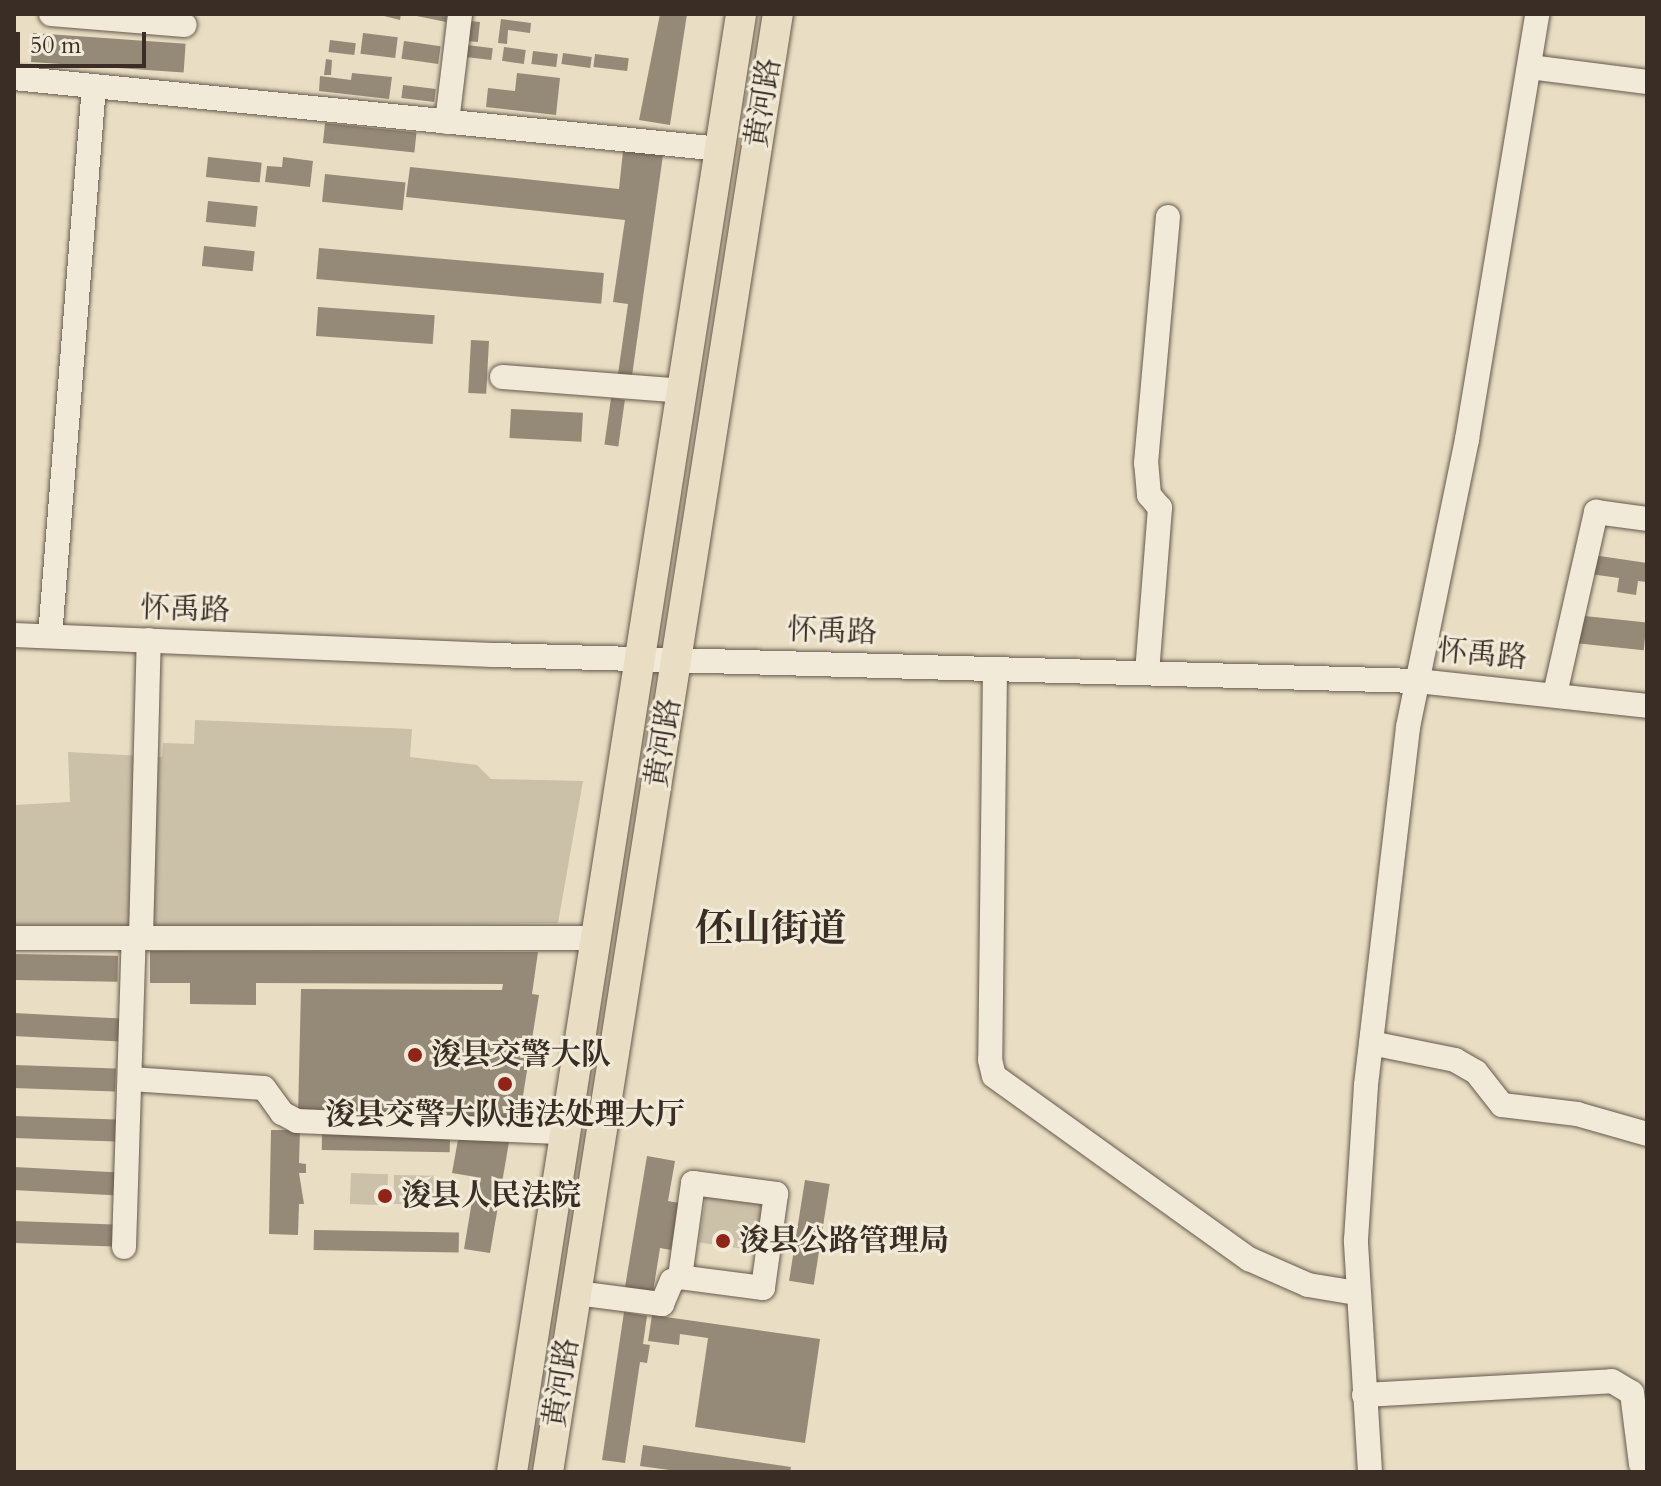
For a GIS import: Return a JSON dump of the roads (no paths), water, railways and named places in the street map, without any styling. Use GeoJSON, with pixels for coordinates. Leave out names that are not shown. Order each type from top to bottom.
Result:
{"type":"FeatureCollection","features":[{"type":"Feature","properties":{"kind":"main road","name":"黄河路"},"geometry":{"type":"LineString","coordinates":[[512,1472],[741,14]]}},
{"type":"Feature","properties":{"kind":"main road","name":"黄河路"},"geometry":{"type":"LineString","coordinates":[[548,1472],[778,14]]}},
{"type":"Feature","properties":{"kind":"street"},"geometry":{"type":"LineString","coordinates":[[51,14],[185,25]]}},
{"type":"Feature","properties":{"kind":"street"},"geometry":{"type":"LineString","coordinates":[[447,122],[460,14]]}},
{"type":"Feature","properties":{"kind":"street"},"geometry":{"type":"LineString","coordinates":[[1370,1472],[1357,1293],[1371,1043],[1418,681],[1467,439],[1537,14]]}},
{"type":"Feature","properties":{"kind":"street"},"geometry":{"type":"LineString","coordinates":[[1530,67],[1647,82]]}},
{"type":"Feature","properties":{"kind":"street"},"geometry":{"type":"LineString","coordinates":[[14,78],[720,149]]}},
{"type":"Feature","properties":{"kind":"street"},"geometry":{"type":"LineString","coordinates":[[50,636],[94,86]]}},
{"type":"Feature","properties":{"kind":"street"},"geometry":{"type":"LineString","coordinates":[[1147,673],[1160,508],[1149,495],[1146,463],[1168,217]]}},
{"type":"Feature","properties":{"kind":"street"},"geometry":{"type":"LineString","coordinates":[[502,377],[682,391]]}},
{"type":"Feature","properties":{"kind":"street"},"geometry":{"type":"LineString","coordinates":[[1555,694],[1596,512],[1647,519]]}},
{"type":"Feature","properties":{"kind":"street","name":"怀禹路"},"geometry":{"type":"LineString","coordinates":[[14,635],[640,659],[1418,681],[1647,706]]}},
{"type":"Feature","properties":{"kind":"street"},"geometry":{"type":"LineString","coordinates":[[124,1247],[149,640]]}},
{"type":"Feature","properties":{"kind":"street"},"geometry":{"type":"LineString","coordinates":[[995,669],[990,1060],[994,1076],[1249,1259],[1308,1285],[1357,1293]]}},
{"type":"Feature","properties":{"kind":"street"},"geometry":{"type":"LineString","coordinates":[[14,938],[596,938]]}},
{"type":"Feature","properties":{"kind":"street"},"geometry":{"type":"LineString","coordinates":[[1371,1043],[1455,1060],[1476,1072],[1502,1105],[1577,1114],[1647,1134]]}},
{"type":"Feature","properties":{"kind":"street"},"geometry":{"type":"LineString","coordinates":[[131,1079],[264,1088],[282,1113],[297,1121],[565,1132]]}},
{"type":"Feature","properties":{"kind":"street"},"geometry":{"type":"LineString","coordinates":[[577,1293],[662,1304],[672,1281],[680,1277],[763,1288],[776,1194],[693,1183],[680,1277]]}},
{"type":"Feature","properties":{"kind":"street"},"geometry":{"type":"LineString","coordinates":[[1364,1395],[1612,1381],[1632,1393],[1641,1464]]}},
{"type":"Feature","properties":{"kind":"place","name":"浚县交警大队"},"geometry":{"type":"Point","coordinates":[415,1055]}},
{"type":"Feature","properties":{"kind":"place","name":"浚县交警大队违法处理大厅"},"geometry":{"type":"Point","coordinates":[505,1084]}},
{"type":"Feature","properties":{"kind":"place","name":"浚县人民法院"},"geometry":{"type":"Point","coordinates":[385,1196]}},
{"type":"Feature","properties":{"kind":"place","name":"浚县公路管理局"},"geometry":{"type":"Point","coordinates":[723,1241]}},
{"type":"Feature","properties":{"kind":"district","name":"伾山街道"},"geometry":{"type":"Point","coordinates":[771,930]}}]}
